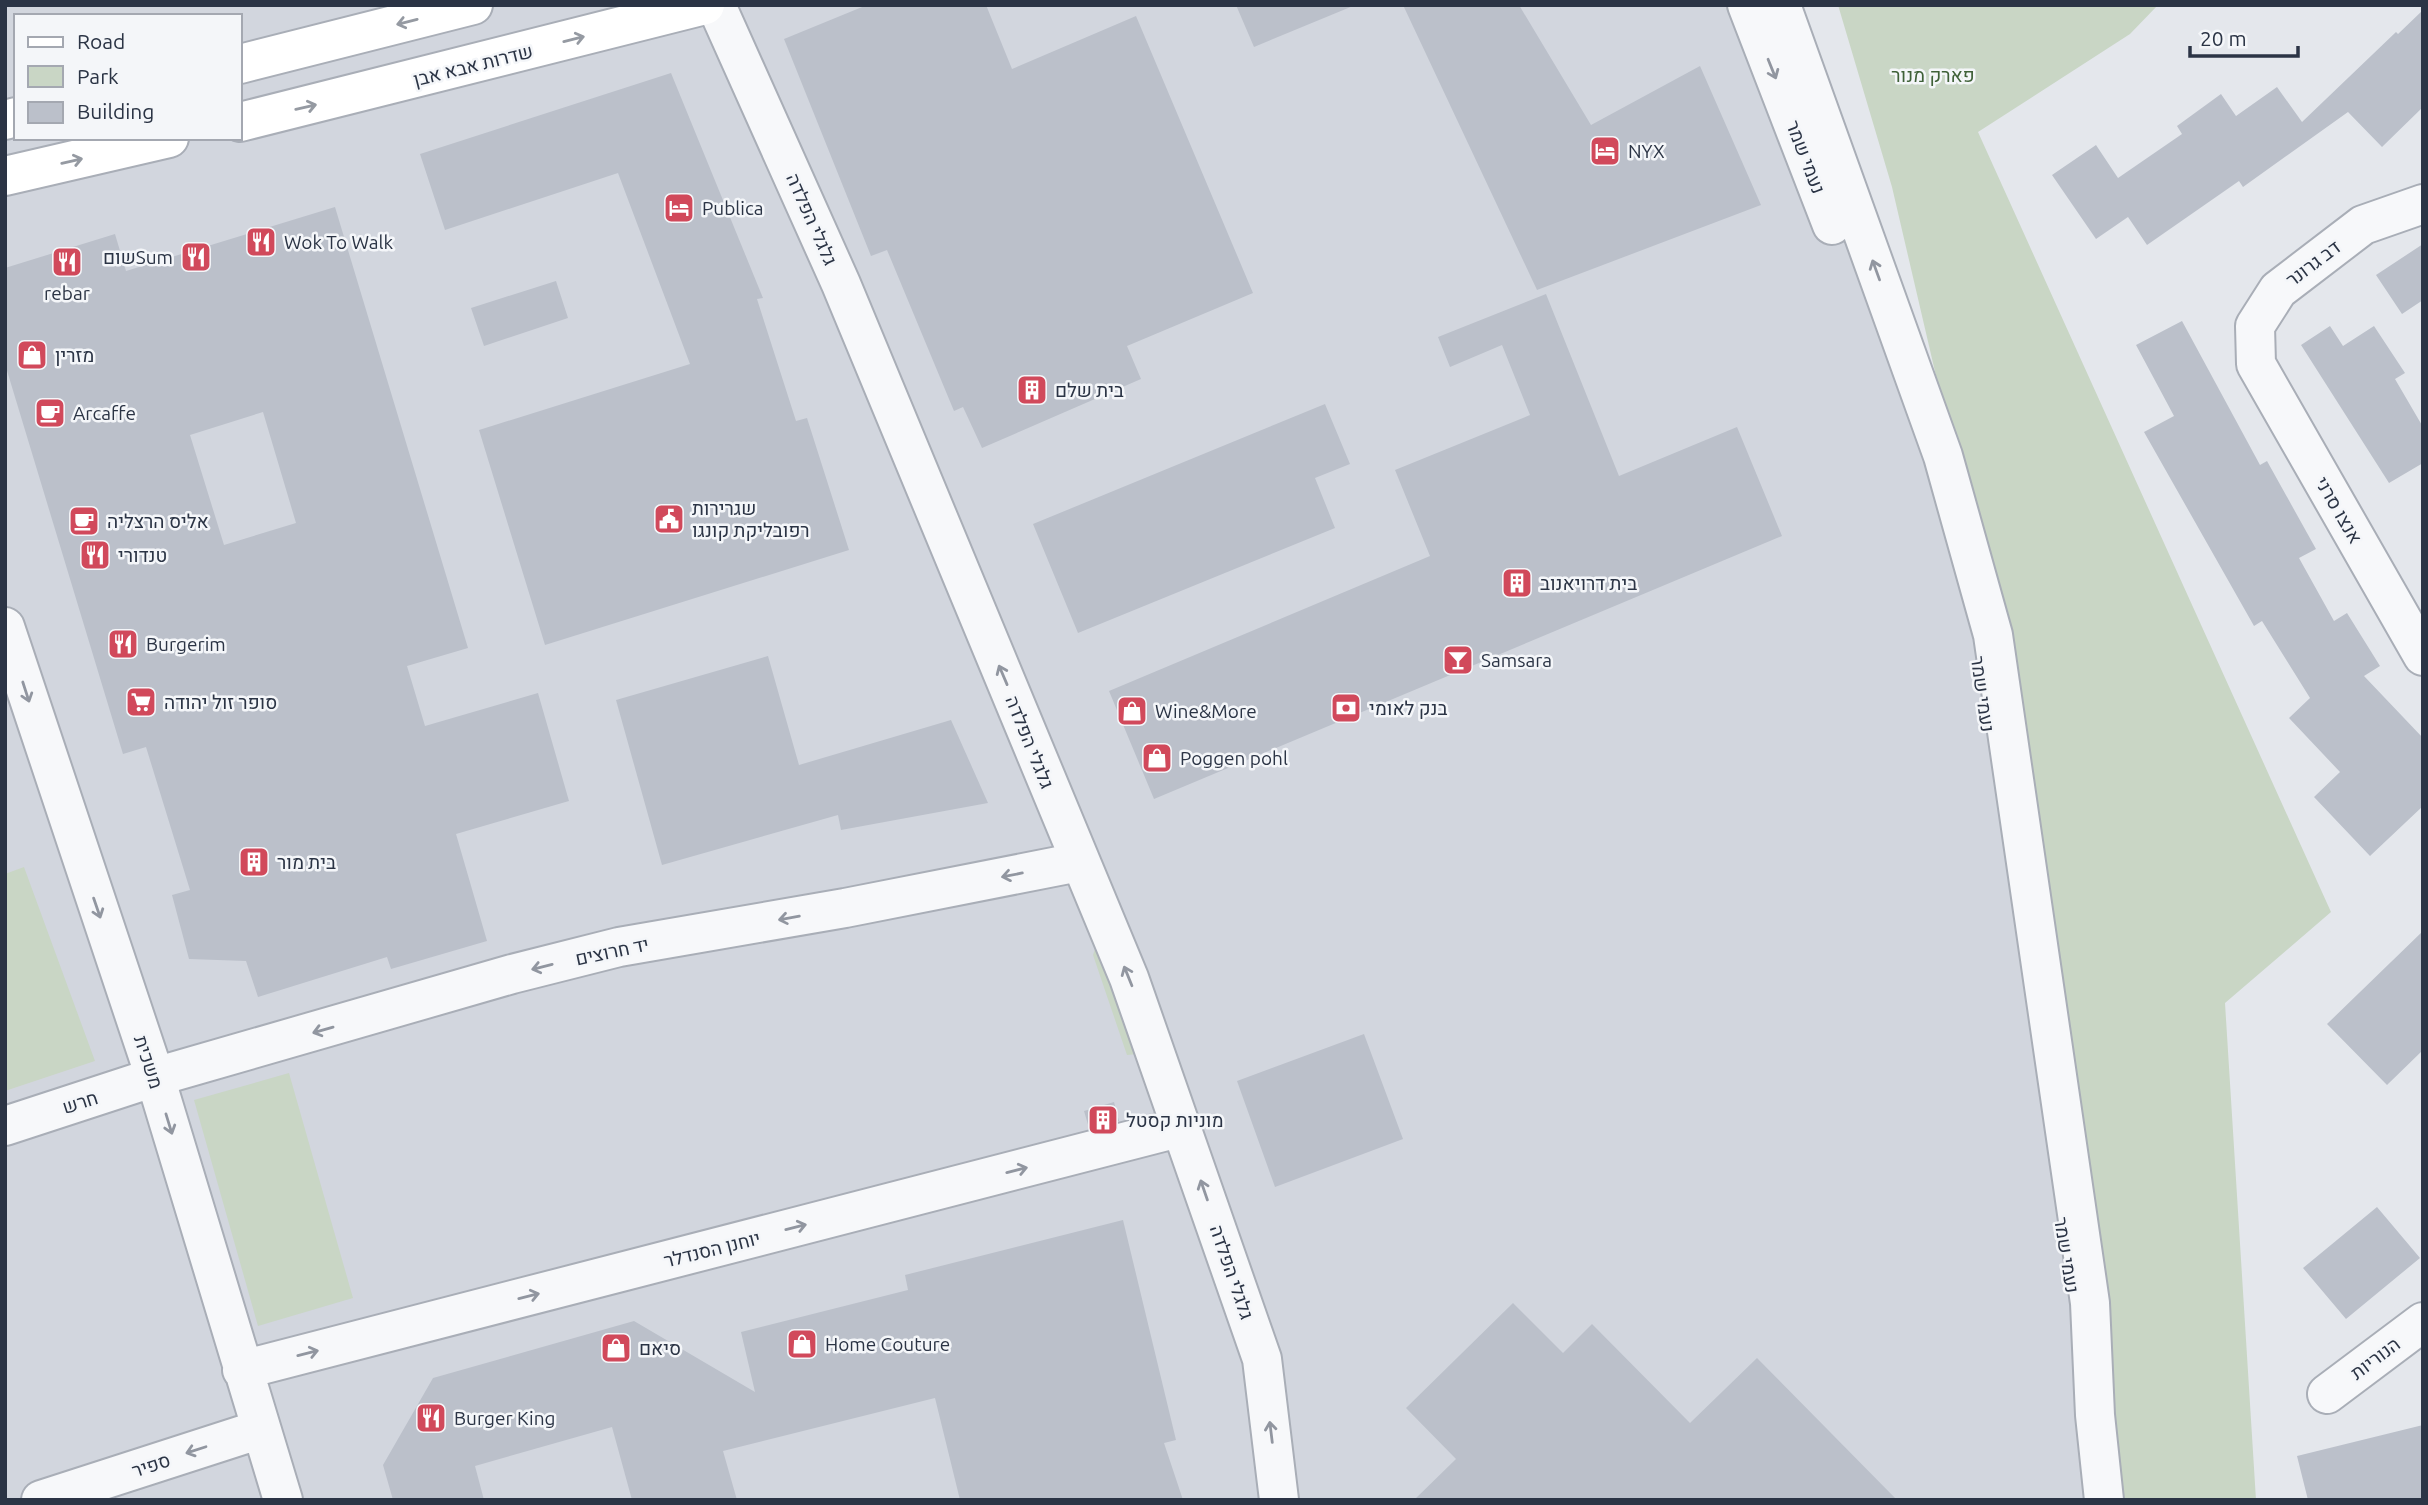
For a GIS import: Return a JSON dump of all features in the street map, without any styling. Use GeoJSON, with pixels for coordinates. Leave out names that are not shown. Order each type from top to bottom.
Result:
{"type":"FeatureCollection","features":[{"type":"Feature","properties":{"kind":"main road"},"geometry":{"type":"LineString","coordinates":[[242,63],[474,5]]}},
{"type":"Feature","properties":{"kind":"main road","name":"שדרות אבא אבן"},"geometry":{"type":"LineString","coordinates":[[242,121],[705,5]]}},
{"type":"Feature","properties":{"kind":"main road"},"geometry":{"type":"LineString","coordinates":[[5,176],[160,140]]}},
{"type":"Feature","properties":{"kind":"street","name":"גלגלי הפלדה"},"geometry":{"type":"LineString","coordinates":[[716,5],[841,284],[1129,978],[1262,1359],[1279,1500]]}},
{"type":"Feature","properties":{"kind":"street","name":"נעמי שמר"},"geometry":{"type":"LineString","coordinates":[[1747,5],[1924,466],[1976,644],[2073,1300],[2095,1415]]}},
{"type":"Feature","properties":{"kind":"street","name":"נעמי שמר"},"geometry":{"type":"LineString","coordinates":[[1781,5],[1943,456],[1993,635],[2088,1289],[2095,1415],[2104,1500]]}},
{"type":"Feature","properties":{"kind":"street","name":"דב גרונר"},"geometry":{"type":"LineString","coordinates":[[2256,364],[2255,326],[2278,290],[2363,225],[2423,204]]}},
{"type":"Feature","properties":{"kind":"street","name":"אנצו סרני"},"geometry":{"type":"LineString","coordinates":[[2256,364],[2423,656]]}},
{"type":"Feature","properties":{"kind":"street","name":"משכית"},"geometry":{"type":"LineString","coordinates":[[5,627],[155,1077],[283,1500]]}},
{"type":"Feature","properties":{"kind":"street","name":"יד חרוצים"},"geometry":{"type":"LineString","coordinates":[[155,1077],[512,974],[619,947],[845,908],[1079,862]]}},
{"type":"Feature","properties":{"kind":"street","name":"חרש"},"geometry":{"type":"LineString","coordinates":[[5,1126],[155,1077]]}},
{"type":"Feature","properties":{"kind":"street","name":"יוחנן הסנדלר"},"geometry":{"type":"LineString","coordinates":[[242,1370],[1182,1127]]}},
{"type":"Feature","properties":{"kind":"street","name":"הנוריות"},"geometry":{"type":"LineString","coordinates":[[2327,1394],[2423,1322]]}},
{"type":"Feature","properties":{"kind":"street","name":"ספיר"},"geometry":{"type":"LineString","coordinates":[[41,1500],[261,1429]]}},
{"type":"Feature","properties":{"kind":"shaded area"},"geometry":{"type":"Polygon","coordinates":[[[5,5],[1781,5],[1993,635],[2104,1500],[5,1500],[5,5]]]}},
{"type":"Feature","properties":{"kind":"green space","name":"פארק מנור"},"geometry":{"type":"Polygon","coordinates":[[[1838,5],[2158,5],[2130,34],[1978,132],[2331,912],[2225,1003],[2256,1500],[2109,1500],[1998,642],[1892,187],[1838,5]]]}},
{"type":"Feature","properties":{"kind":"green space"},"geometry":{"type":"Polygon","coordinates":[[[24,867],[95,1061],[5,1091],[5,874],[24,867]]]}},
{"type":"Feature","properties":{"kind":"green space"},"geometry":{"type":"Polygon","coordinates":[[[1096,946],[1138,1054],[1127,1055],[1093,955],[1096,946]]]}},
{"type":"Feature","properties":{"kind":"green space"},"geometry":{"type":"Polygon","coordinates":[[[289,1073],[353,1298],[258,1326],[194,1100],[289,1073]]]}},
{"type":"Feature","properties":{"kind":"building"},"geometry":{"type":"Polygon","coordinates":[[[867,5],[986,5],[1012,69],[1136,16],[1253,293],[1127,346],[1141,379],[982,448],[963,407],[954,411],[887,250],[871,256],[784,39],[867,5]]]}},
{"type":"Feature","properties":{"kind":"building"},"geometry":{"type":"Polygon","coordinates":[[[1236,5],[1353,5],[1353,6],[1254,47],[1236,5]]]}},
{"type":"Feature","properties":{"kind":"building","name":"NYX"},"geometry":{"type":"Polygon","coordinates":[[[1403,5],[1519,5],[1591,125],[1700,66],[1761,205],[1537,290],[1403,5]]]}},
{"type":"Feature","properties":{"kind":"building"},"geometry":{"type":"Polygon","coordinates":[[[2423,10],[2423,107],[2382,147],[2348,112],[2243,187],[2239,181],[2147,245],[2128,217],[2096,239],[2052,175],[2096,145],[2118,178],[2182,134],[2177,126],[2221,94],[2236,116],[2277,87],[2302,122],[2396,32],[2398,34],[2423,10]]]}},
{"type":"Feature","properties":{"kind":"building"},"geometry":{"type":"Polygon","coordinates":[[[671,73],[763,298],[757,299],[796,421],[807,418],[849,550],[545,645],[479,430],[690,364],[618,173],[445,230],[420,154],[671,73]]]}},
{"type":"Feature","properties":{"kind":"building"},"geometry":{"type":"Polygon","coordinates":[[[335,207],[468,648],[407,666],[425,726],[538,693],[569,801],[456,834],[487,941],[391,969],[387,957],[258,997],[246,961],[189,959],[172,895],[190,890],[146,747],[123,754],[5,364],[5,268],[115,234],[126,271],[335,207]],[[263,412],[190,435],[224,545],[296,523],[263,412]]]}},
{"type":"Feature","properties":{"kind":"building"},"geometry":{"type":"Polygon","coordinates":[[[2423,244],[2423,300],[2402,314],[2376,275],[2423,244]]]}},
{"type":"Feature","properties":{"kind":"building"},"geometry":{"type":"Polygon","coordinates":[[[556,281],[568,318],[484,346],[471,308],[556,281]]]}},
{"type":"Feature","properties":{"kind":"building","name":"בית דרויאנוב"},"geometry":{"type":"Polygon","coordinates":[[[1546,294],[1619,476],[1737,427],[1782,536],[1154,799],[1109,691],[1430,556],[1395,470],[1530,415],[1502,345],[1450,367],[1438,337],[1546,294]]]}},
{"type":"Feature","properties":{"kind":"building"},"geometry":{"type":"Polygon","coordinates":[[[2182,321],[2260,465],[2267,461],[2316,549],[2299,558],[2334,621],[2347,613],[2380,666],[2364,676],[2423,738],[2423,806],[2370,856],[2314,797],[2340,772],[2289,718],[2310,698],[2262,621],[2254,626],[2144,432],[2174,416],[2136,345],[2182,321]]]}},
{"type":"Feature","properties":{"kind":"building"},"geometry":{"type":"Polygon","coordinates":[[[2330,326],[2343,346],[2374,326],[2405,373],[2395,379],[2423,427],[2423,463],[2389,483],[2301,345],[2330,326]]]}},
{"type":"Feature","properties":{"kind":"building"},"geometry":{"type":"Polygon","coordinates":[[[1325,404],[1350,464],[1315,478],[1335,528],[1078,633],[1033,524],[1325,404]]]}},
{"type":"Feature","properties":{"kind":"building"},"geometry":{"type":"Polygon","coordinates":[[[768,656],[799,765],[951,720],[988,803],[841,830],[838,815],[662,865],[616,700],[768,656]]]}},
{"type":"Feature","properties":{"kind":"building"},"geometry":{"type":"Polygon","coordinates":[[[2423,931],[2423,1050],[2387,1085],[2327,1024],[2423,931]]]}},
{"type":"Feature","properties":{"kind":"building"},"geometry":{"type":"Polygon","coordinates":[[[1364,1034],[1403,1139],[1275,1187],[1237,1081],[1364,1034]]]}},
{"type":"Feature","properties":{"kind":"building","name":"מוניות קסטל"},"geometry":{"type":"Polygon","coordinates":[[[1114,1102],[1119,1121],[1089,1128],[1084,1111],[1114,1102]]]}},
{"type":"Feature","properties":{"kind":"building"},"geometry":{"type":"Polygon","coordinates":[[[2377,1207],[2420,1258],[2346,1319],[2303,1268],[2377,1207]]]}},
{"type":"Feature","properties":{"kind":"building"},"geometry":{"type":"Polygon","coordinates":[[[1123,1220],[1176,1440],[1164,1443],[1183,1500],[960,1500],[935,1398],[723,1451],[737,1500],[632,1500],[612,1427],[475,1466],[484,1500],[393,1500],[383,1465],[433,1378],[634,1321],[755,1392],[741,1332],[908,1290],[905,1275],[1123,1220]]]}},
{"type":"Feature","properties":{"kind":"building"},"geometry":{"type":"Polygon","coordinates":[[[1513,1303],[1563,1353],[1592,1324],[1690,1423],[1757,1358],[1897,1500],[1414,1500],[1456,1459],[1406,1408],[1513,1303]]]}},
{"type":"Feature","properties":{"kind":"building"},"geometry":{"type":"Polygon","coordinates":[[[2423,1425],[2423,1500],[2308,1500],[2297,1456],[2423,1425]]]}},
{"type":"Feature","properties":{"kind":"place","name":"NYX"},"geometry":{"type":"Point","coordinates":[1605,151]}},
{"type":"Feature","properties":{"kind":"place","name":"Publica"},"geometry":{"type":"Point","coordinates":[679,208]}},
{"type":"Feature","properties":{"kind":"place","name":"Wok To Walk"},"geometry":{"type":"Point","coordinates":[261,242]}},
{"type":"Feature","properties":{"kind":"place","name":"שוםSum"},"geometry":{"type":"Point","coordinates":[196,257]}},
{"type":"Feature","properties":{"kind":"place","name":"rebar"},"geometry":{"type":"Point","coordinates":[67,262]}},
{"type":"Feature","properties":{"kind":"place","name":"מזרין"},"geometry":{"type":"Point","coordinates":[32,355]}},
{"type":"Feature","properties":{"kind":"place","name":"בית שלם"},"geometry":{"type":"Point","coordinates":[1032,390]}},
{"type":"Feature","properties":{"kind":"place","name":"Arcaffe"},"geometry":{"type":"Point","coordinates":[50,413]}},
{"type":"Feature","properties":{"kind":"place","name":"שגרירות רפובליקת קונגו"},"geometry":{"type":"Point","coordinates":[669,519]}},
{"type":"Feature","properties":{"kind":"place","name":"אליס הרצליה"},"geometry":{"type":"Point","coordinates":[84,521]}},
{"type":"Feature","properties":{"kind":"place","name":"טנדורי"},"geometry":{"type":"Point","coordinates":[95,555]}},
{"type":"Feature","properties":{"kind":"place","name":"בית דרויאנוב"},"geometry":{"type":"Point","coordinates":[1517,583]}},
{"type":"Feature","properties":{"kind":"place","name":"Burgerim"},"geometry":{"type":"Point","coordinates":[123,644]}},
{"type":"Feature","properties":{"kind":"place","name":"Samsara"},"geometry":{"type":"Point","coordinates":[1458,660]}},
{"type":"Feature","properties":{"kind":"place","name":"סופר זול יהודה"},"geometry":{"type":"Point","coordinates":[141,702]}},
{"type":"Feature","properties":{"kind":"place","name":"בנק לאומי"},"geometry":{"type":"Point","coordinates":[1346,708]}},
{"type":"Feature","properties":{"kind":"place","name":"Wine&More"},"geometry":{"type":"Point","coordinates":[1132,711]}},
{"type":"Feature","properties":{"kind":"place","name":"Poggen pohl"},"geometry":{"type":"Point","coordinates":[1157,758]}},
{"type":"Feature","properties":{"kind":"place","name":"בית מור"},"geometry":{"type":"Point","coordinates":[254,862]}},
{"type":"Feature","properties":{"kind":"place","name":"מוניות קסטל"},"geometry":{"type":"Point","coordinates":[1103,1120]}},
{"type":"Feature","properties":{"kind":"place","name":"Home Couture"},"geometry":{"type":"Point","coordinates":[802,1344]}},
{"type":"Feature","properties":{"kind":"place","name":"סיאם"},"geometry":{"type":"Point","coordinates":[616,1348]}},
{"type":"Feature","properties":{"kind":"place","name":"Burger King"},"geometry":{"type":"Point","coordinates":[431,1418]}}]}
